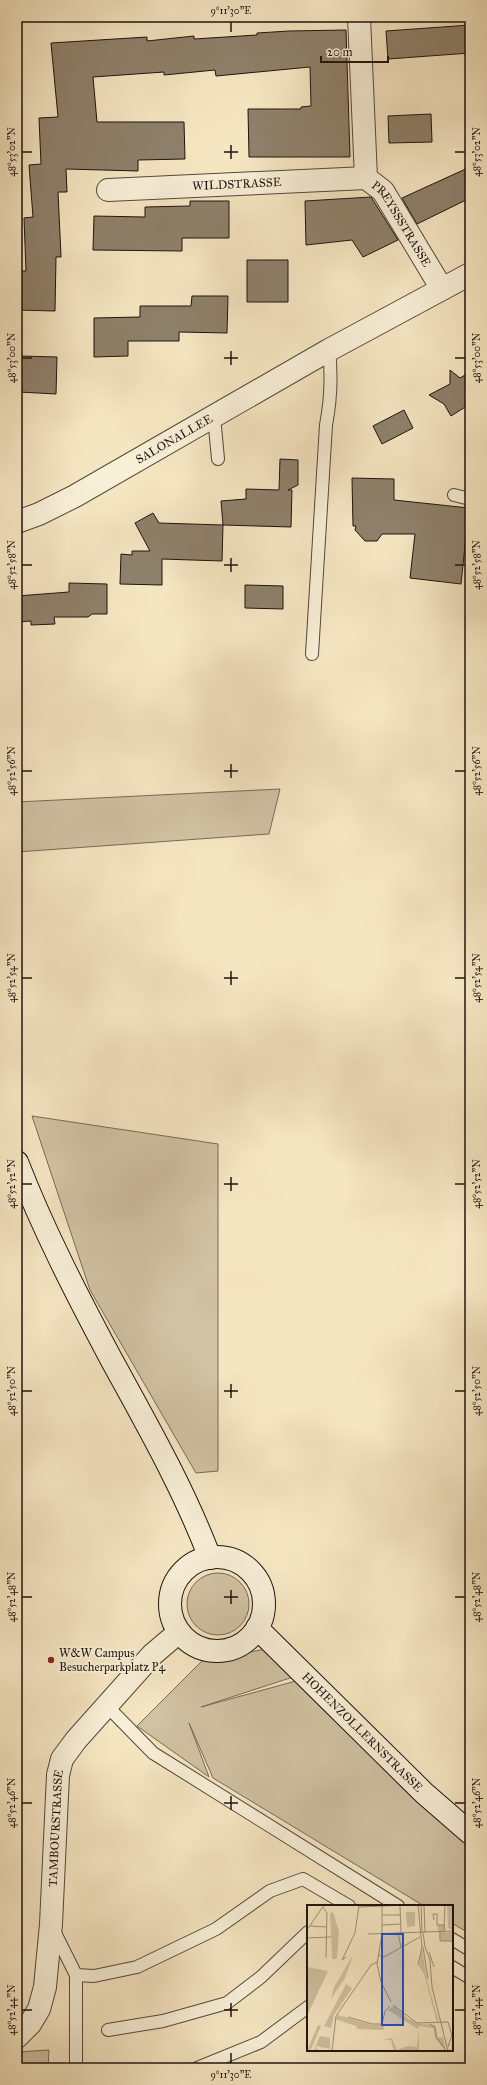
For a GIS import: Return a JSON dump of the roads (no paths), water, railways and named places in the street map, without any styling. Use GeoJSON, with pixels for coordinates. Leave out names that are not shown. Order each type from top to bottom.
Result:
{"type":"FeatureCollection","features":[{"type":"Feature","properties":{"kind":"street","name":"PREYSSSTRASSE"},"geometry":{"type":"LineString","coordinates":[[359,17],[366,178],[384,191],[442,289]]}},
{"type":"Feature","properties":{"kind":"street","name":"WILDSTRASSE"},"geometry":{"type":"LineString","coordinates":[[108,190],[366,178]]}},
{"type":"Feature","properties":{"kind":"street","name":"SALONALLEE"},"geometry":{"type":"LineString","coordinates":[[17,522],[39,514],[75,496],[329,350],[470,274]]}},
{"type":"Feature","properties":{"kind":"street"},"geometry":{"type":"LineString","coordinates":[[17,1162],[66,1274],[166,1459],[197,1524],[210,1558]]}},
{"type":"Feature","properties":{"kind":"street"},"geometry":{"type":"LineString","coordinates":[[210,1558],[225,1558],[239,1563],[251,1572],[260,1584],[264,1599],[263,1614],[257,1628],[247,1640],[234,1648],[219,1651],[204,1649],[190,1643],[179,1632],[172,1618],[170,1602],[173,1586],[182,1572],[194,1563],[210,1558]]}},
{"type":"Feature","properties":{"kind":"street","name":"HOHENZOLLERNSTRASSE"},"geometry":{"type":"LineString","coordinates":[[257,1628],[332,1700],[424,1793],[470,1833]]}},
{"type":"Feature","properties":{"kind":"street","name":"TAMBOURSTRASSE"},"geometry":{"type":"LineString","coordinates":[[17,2037],[30,2024],[39,2009],[45,1987],[51,1924],[58,1775],[62,1759],[152,1655],[179,1632]]}},
{"type":"Feature","properties":{"kind":"lane"},"geometry":{"type":"LineString","coordinates":[[312,654],[326,426],[331,399],[332,373],[329,350]]}},
{"type":"Feature","properties":{"kind":"lane"},"geometry":{"type":"LineString","coordinates":[[214,416],[218,458]]}},
{"type":"Feature","properties":{"kind":"lane"},"geometry":{"type":"LineString","coordinates":[[454,495],[470,499]]}},
{"type":"Feature","properties":{"kind":"lane"},"geometry":{"type":"LineString","coordinates":[[107,1706],[153,1753],[394,1905]]}},
{"type":"Feature","properties":{"kind":"lane"},"geometry":{"type":"LineString","coordinates":[[76,1975],[94,1976],[137,1967],[216,1929],[270,1891],[303,1880],[327,1901],[345,1905]]}},
{"type":"Feature","properties":{"kind":"lane"},"geometry":{"type":"LineString","coordinates":[[51,1924],[76,1975],[76,2068]]}},
{"type":"Feature","properties":{"kind":"lane"},"geometry":{"type":"LineString","coordinates":[[108,2030],[163,2021],[227,2003],[261,1977],[307,1933]]}},
{"type":"Feature","properties":{"kind":"lane"},"geometry":{"type":"LineString","coordinates":[[453,1940],[470,1950]]}},
{"type":"Feature","properties":{"kind":"lane"},"geometry":{"type":"LineString","coordinates":[[453,1968],[470,1978]]}},
{"type":"Feature","properties":{"kind":"lane"},"geometry":{"type":"LineString","coordinates":[[197,2068],[261,2042],[307,2008]]}},
{"type":"Feature","properties":{"kind":"place","name":"W&W Campus Besucherparkplatz P4"},"geometry":{"type":"Point","coordinates":[51,1660]}}]}
